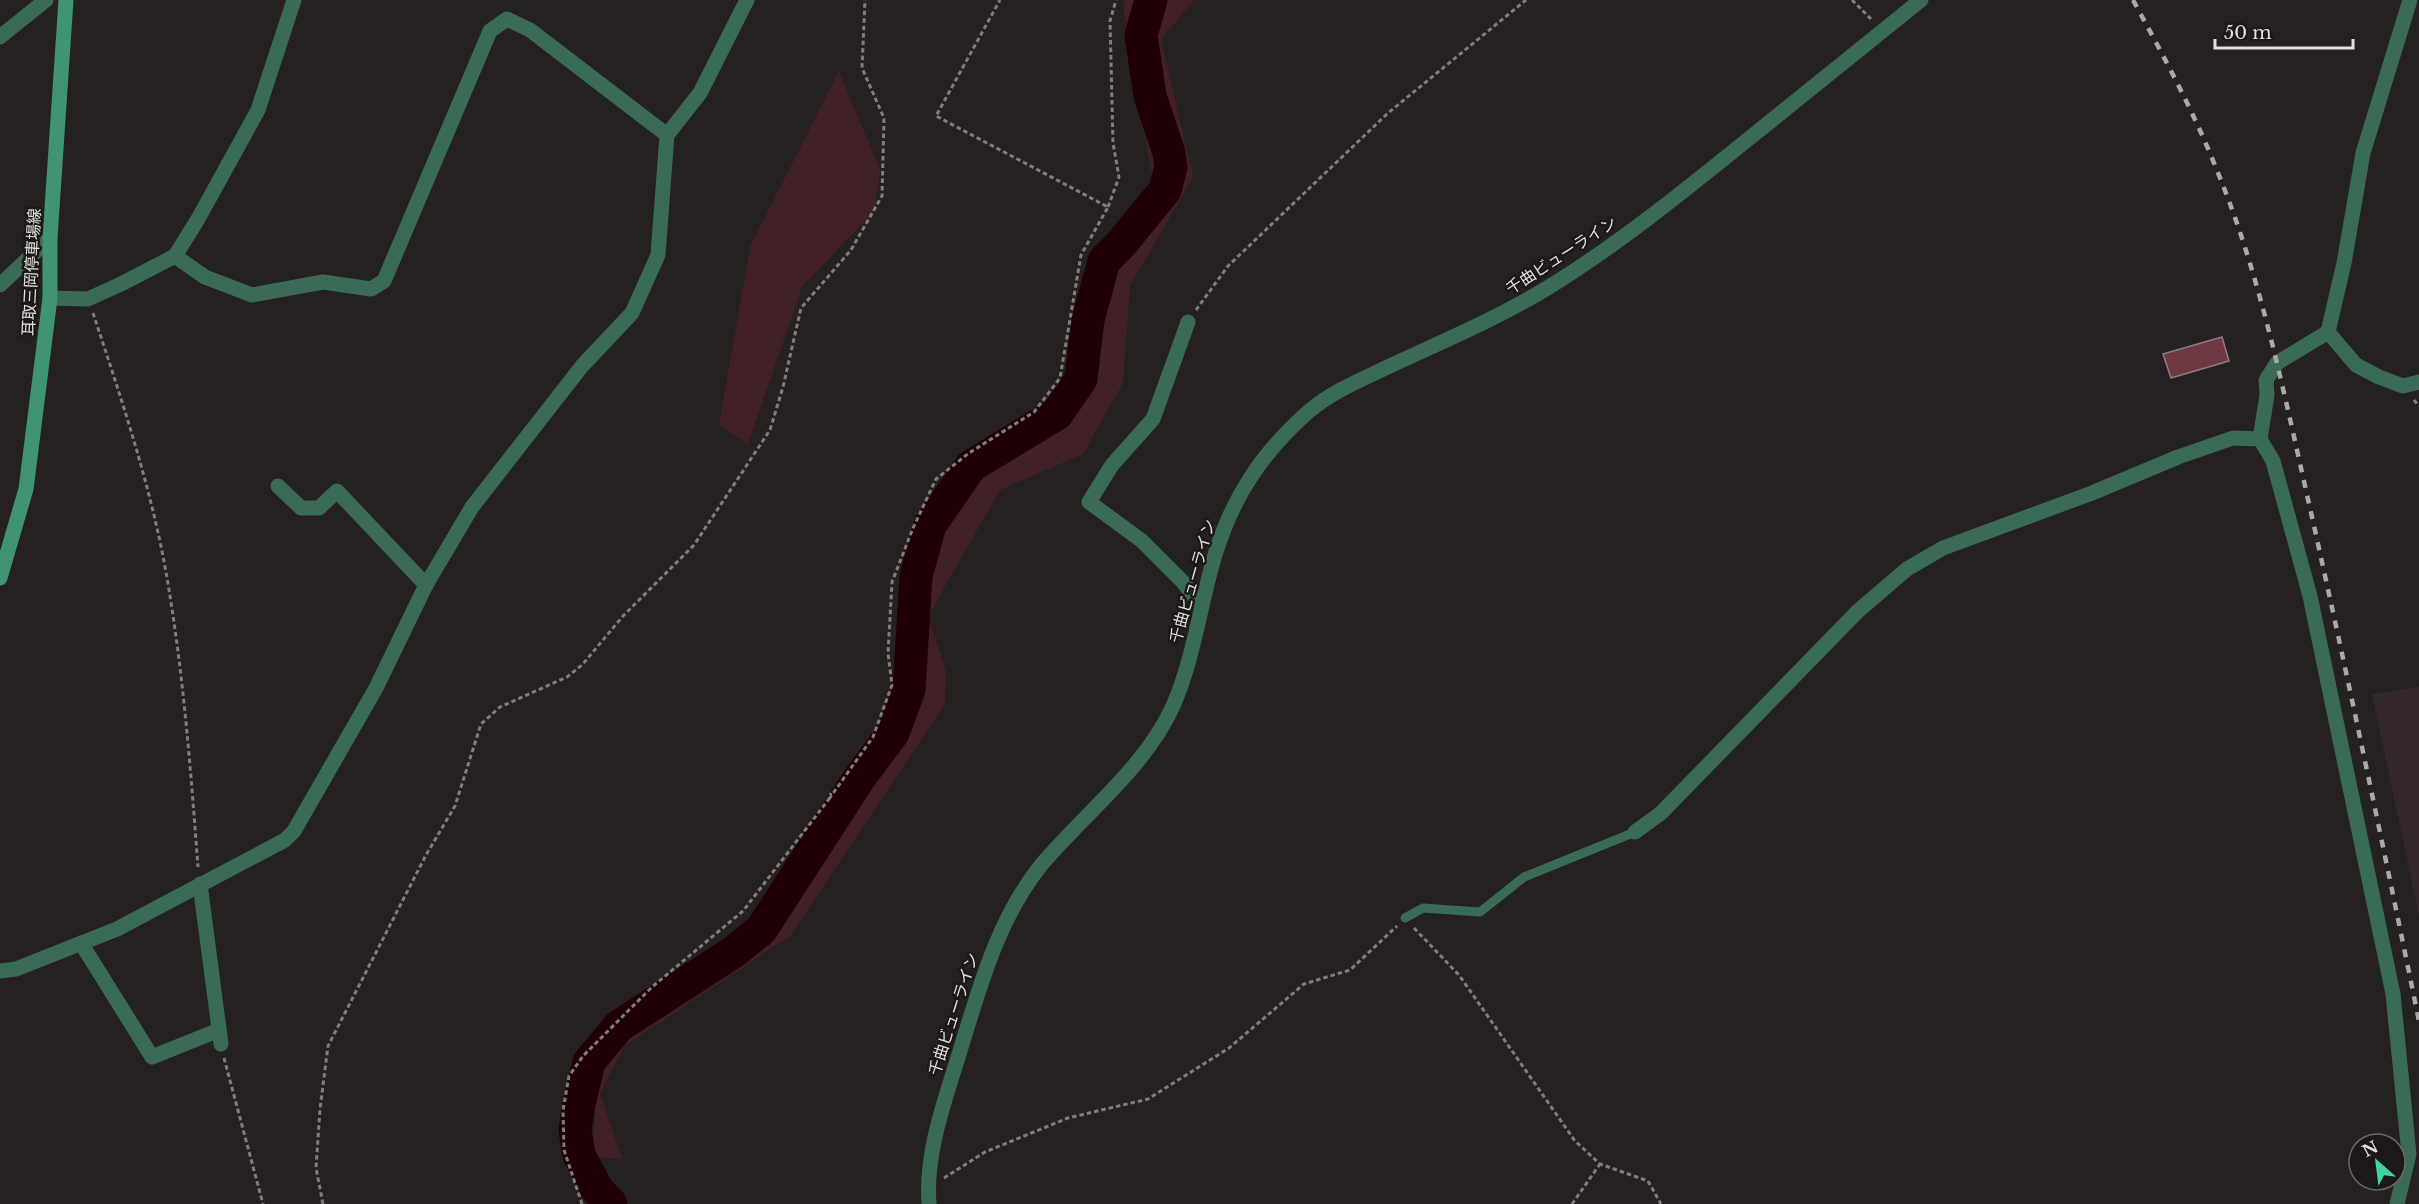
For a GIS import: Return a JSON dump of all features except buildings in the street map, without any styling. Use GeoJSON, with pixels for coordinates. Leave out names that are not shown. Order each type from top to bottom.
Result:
{"type":"FeatureCollection","features":[{"type":"Feature","properties":{"kind":"main road","name":"耳取三岡停車場線"},"geometry":{"type":"LineString","coordinates":[[0,578],[26,489],[50,298],[50,238],[66,0]]}},
{"type":"Feature","properties":{"kind":"street"},"geometry":{"type":"LineString","coordinates":[[0,37],[46,0]]}},
{"type":"Feature","properties":{"kind":"street"},"geometry":{"type":"LineString","coordinates":[[50,298],[88,298],[121,285],[175,255],[198,219],[258,110],[294,0]]}},
{"type":"Feature","properties":{"kind":"street"},"geometry":{"type":"LineString","coordinates":[[0,971],[16,969],[117,928],[285,840],[294,831],[376,688],[426,585],[479,497],[582,366],[632,313],[657,255],[667,135],[700,93],[747,0]]}},
{"type":"Feature","properties":{"kind":"street","name":"千曲ビューライン"},"geometry":{"type":"LineString","coordinates":[[928,1197],[934,1144],[941,1110],[987,963],[1003,926],[1042,864],[1131,767],[1157,734],[1173,706],[1203,606],[1215,556],[1231,509],[1255,468],[1282,436],[1312,409],[1353,383],[1490,319],[1547,289],[1663,209],[1921,0]]}},
{"type":"Feature","properties":{"kind":"street"},"geometry":{"type":"LineString","coordinates":[[2397,1204],[2409,1154],[2393,994],[2310,596],[2272,461],[2260,439],[2267,396],[2266,380],[2277,363],[2328,332],[2344,263],[2363,153],[2410,0]]}},
{"type":"Feature","properties":{"kind":"street"},"geometry":{"type":"LineString","coordinates":[[175,255],[205,277],[252,295],[323,282],[371,290],[384,280],[490,31],[507,19],[530,30],[667,135]]}},
{"type":"Feature","properties":{"kind":"street"},"geometry":{"type":"LineString","coordinates":[[0,285],[50,238]]}},
{"type":"Feature","properties":{"kind":"street"},"geometry":{"type":"LineString","coordinates":[[1188,322],[1153,419],[1112,465],[1089,502],[1142,541],[1183,582],[1203,606]]}},
{"type":"Feature","properties":{"kind":"street"},"geometry":{"type":"LineString","coordinates":[[2328,332],[2356,365],[2403,386],[2419,382]]}},
{"type":"Feature","properties":{"kind":"street"},"geometry":{"type":"LineString","coordinates":[[1635,832],[1661,813],[1858,611],[1906,568],[1942,548],[2222,442],[2234,438],[2260,439]]}},
{"type":"Feature","properties":{"kind":"street"},"geometry":{"type":"LineString","coordinates":[[278,486],[301,508],[319,508],[337,491],[426,585]]}},
{"type":"Feature","properties":{"kind":"street"},"geometry":{"type":"LineString","coordinates":[[81,943],[152,1057],[220,1037],[200,884]]}},
{"type":"Feature","properties":{"kind":"lane"},"geometry":{"type":"LineString","coordinates":[[1405,918],[1423,908],[1480,912],[1524,877],[1635,832]]}},
{"type":"Feature","properties":{"kind":"path"},"geometry":{"type":"LineString","coordinates":[[323,1204],[316,1168],[328,1046],[426,855],[455,806],[481,724],[500,707],[567,677],[582,665],[623,616],[694,545],[770,430],[783,387],[801,308],[851,250],[882,196],[884,118],[862,69],[865,0]]}},
{"type":"Feature","properties":{"kind":"path"},"geometry":{"type":"LineString","coordinates":[[999,0],[936,116],[1108,207]]}},
{"type":"Feature","properties":{"kind":"path"},"geometry":{"type":"LineString","coordinates":[[582,1204],[564,1150],[562,1110],[569,1077],[583,1056],[652,987],[743,911],[829,799],[873,737],[892,685],[888,653],[892,582],[936,479],[969,453],[1034,412],[1060,378],[1081,255],[1108,207],[1119,177],[1113,143],[1110,21],[1116,0]]}},
{"type":"Feature","properties":{"kind":"path"},"geometry":{"type":"LineString","coordinates":[[1188,322],[1228,266],[1388,113],[1526,0]]}},
{"type":"Feature","properties":{"kind":"path"},"geometry":{"type":"LineString","coordinates":[[1852,0],[1883,31]]}},
{"type":"Feature","properties":{"kind":"path"},"geometry":{"type":"LineString","coordinates":[[88,298],[143,470],[169,589],[189,744],[200,884]]}},
{"type":"Feature","properties":{"kind":"path"},"geometry":{"type":"LineString","coordinates":[[829,799],[831,793]]}},
{"type":"Feature","properties":{"kind":"path"},"geometry":{"type":"LineString","coordinates":[[928,1197],[985,1152],[1068,1118],[1148,1099],[1229,1048],[1304,984],[1350,970],[1405,918],[1459,975],[1575,1141],[1600,1164],[1648,1181],[1661,1204]]}},
{"type":"Feature","properties":{"kind":"path"},"geometry":{"type":"LineString","coordinates":[[220,1037],[263,1204]]}},
{"type":"Feature","properties":{"kind":"path"},"geometry":{"type":"LineString","coordinates":[[1572,1204],[1600,1164]]}},
{"type":"Feature","properties":{"kind":"shaded area"},"geometry":{"type":"Polygon","coordinates":[[[1125,0],[1194,0],[1161,39],[1193,177],[1130,286],[1123,383],[1083,454],[1000,490],[928,616],[946,672],[945,704],[790,936],[624,1046],[600,1094],[622,1159],[593,1157],[597,1067],[644,1016],[774,924],[900,745],[910,650],[945,532],[986,462],[1032,435],[1086,388],[1098,299],[1109,269],[1138,235],[1152,176],[1123,6],[1125,0]]]}},
{"type":"Feature","properties":{"kind":"shaded area"},"geometry":{"type":"Polygon","coordinates":[[[839,71],[880,170],[874,211],[802,287],[748,444],[719,425],[750,247],[839,71]]]}},
{"type":"Feature","properties":{"kind":"shaded area"},"geometry":{"type":"Polygon","coordinates":[[[2419,687],[2419,916],[2372,694],[2419,687]]]}},
{"type":"Feature","properties":{"kind":"waterway"},"geometry":{"type":"LineString","coordinates":[[611,1204],[597,1189],[579,1155],[575,1130],[589,1062],[619,1026],[732,953],[761,930],[860,777],[893,733],[909,690],[916,576],[930,525],[971,466],[1057,414],[1081,379],[1088,320],[1104,261],[1121,244],[1165,190],[1171,167],[1169,153],[1150,96],[1141,35],[1151,0]]}},
{"type":"Feature","properties":{"kind":"railway"},"geometry":{"type":"LineString","coordinates":[[2133,0],[2198,125],[2232,209],[2259,293],[2281,379],[2324,572],[2419,1021]]}}]}
